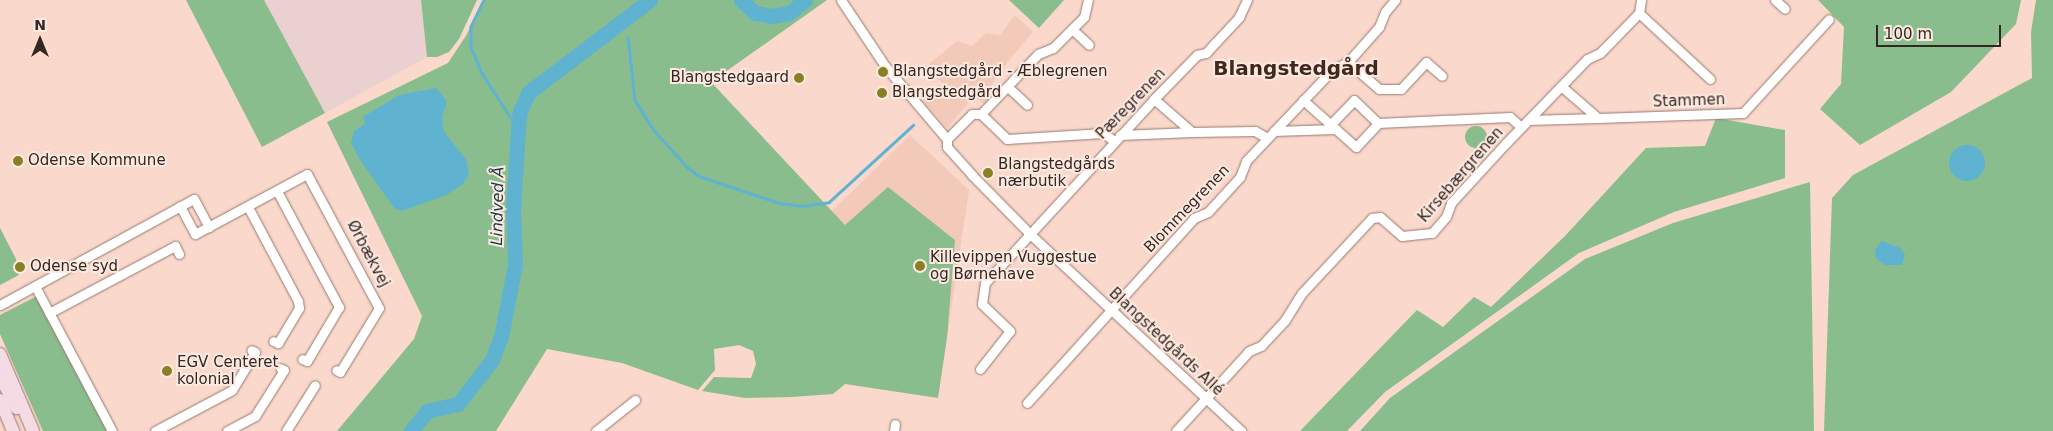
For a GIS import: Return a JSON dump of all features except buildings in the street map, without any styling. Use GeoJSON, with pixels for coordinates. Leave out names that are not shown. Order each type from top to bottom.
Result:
{"type":"FeatureCollection","features":[{"type":"Feature","properties":{"kind":"main road"},"geometry":{"type":"LineString","coordinates":[[0,354],[32,431]]}},
{"type":"Feature","properties":{"kind":"main road"},"geometry":{"type":"LineString","coordinates":[[0,376],[22,420],[32,431]]}},
{"type":"Feature","properties":{"kind":"main road"},"geometry":{"type":"LineString","coordinates":[[0,400],[14,431]]}},
{"type":"Feature","properties":{"kind":"street","name":"Blangstedgårds Allé"},"geometry":{"type":"LineString","coordinates":[[841,0],[885,66],[947,139],[947,147],[1030,234],[1241,431]]}},
{"type":"Feature","properties":{"kind":"street"},"geometry":{"type":"LineString","coordinates":[[981,114],[1038,54],[1053,48],[1084,17],[1088,0]]}},
{"type":"Feature","properties":{"kind":"street","name":"Pæregrenen"},"geometry":{"type":"LineString","coordinates":[[980,369],[1010,331],[982,304],[985,283],[1117,138],[1197,55],[1206,54],[1239,17],[1247,0]]}},
{"type":"Feature","properties":{"kind":"street","name":"Blommegrenen"},"geometry":{"type":"LineString","coordinates":[[1027,403],[1194,218],[1208,212],[1240,177],[1246,161],[1267,138],[1331,71],[1348,62],[1379,27],[1385,12],[1395,0]]}},
{"type":"Feature","properties":{"kind":"street"},"geometry":{"type":"LineString","coordinates":[[1641,0],[1639,13],[1710,79]]}},
{"type":"Feature","properties":{"kind":"street"},"geometry":{"type":"LineString","coordinates":[[1775,0],[1785,9]]}},
{"type":"Feature","properties":{"kind":"street","name":"Kirsebærgrenen"},"geometry":{"type":"LineString","coordinates":[[1176,431],[1249,351],[1261,346],[1280,326],[1302,293],[1372,218],[1380,217],[1402,236],[1432,233],[1446,217],[1451,203],[1521,127],[1587,59],[1600,53],[1639,13]]}},
{"type":"Feature","properties":{"kind":"street","name":"Stammen"},"geometry":{"type":"LineString","coordinates":[[1528,120],[1743,113],[1829,19]]}},
{"type":"Feature","properties":{"kind":"street"},"geometry":{"type":"LineString","coordinates":[[1072,29],[1089,45]]}},
{"type":"Feature","properties":{"kind":"street"},"geometry":{"type":"LineString","coordinates":[[1348,62],[1379,89],[1401,89],[1426,62],[1442,76]]}},
{"type":"Feature","properties":{"kind":"street"},"geometry":{"type":"LineString","coordinates":[[1561,86],[1598,118]]}},
{"type":"Feature","properties":{"kind":"street"},"geometry":{"type":"LineString","coordinates":[[1008,87],[1027,105]]}},
{"type":"Feature","properties":{"kind":"street"},"geometry":{"type":"LineString","coordinates":[[1154,100],[1192,132]]}},
{"type":"Feature","properties":{"kind":"street"},"geometry":{"type":"LineString","coordinates":[[1303,100],[1356,147],[1378,123],[1510,117],[1521,127]]}},
{"type":"Feature","properties":{"kind":"street"},"geometry":{"type":"LineString","coordinates":[[1274,131],[1334,126],[1354,100],[1378,123]]}},
{"type":"Feature","properties":{"kind":"street"},"geometry":{"type":"LineString","coordinates":[[947,139],[972,114],[981,114],[1007,139],[1103,133],[1117,138],[1192,132],[1255,131],[1267,138]]}},
{"type":"Feature","properties":{"kind":"street","name":"Ørbækvej"},"geometry":{"type":"LineString","coordinates":[[209,227],[307,174],[379,308],[340,372],[336,370]]}},
{"type":"Feature","properties":{"kind":"street"},"geometry":{"type":"LineString","coordinates":[[278,191],[340,306],[307,361],[302,358]]}},
{"type":"Feature","properties":{"kind":"street"},"geometry":{"type":"LineString","coordinates":[[0,305],[180,206],[194,199],[209,227],[195,234],[180,206]]}},
{"type":"Feature","properties":{"kind":"street"},"geometry":{"type":"LineString","coordinates":[[248,207],[298,301],[299,308],[278,343],[273,341]]}},
{"type":"Feature","properties":{"kind":"street"},"geometry":{"type":"LineString","coordinates":[[49,313],[175,246],[179,254]]}},
{"type":"Feature","properties":{"kind":"street"},"geometry":{"type":"LineString","coordinates":[[35,286],[112,431]]}},
{"type":"Feature","properties":{"kind":"street"},"geometry":{"type":"LineString","coordinates":[[155,431],[232,390],[255,352],[251,350]]}},
{"type":"Feature","properties":{"kind":"street"},"geometry":{"type":"LineString","coordinates":[[226,431],[255,416],[284,370],[280,368]]}},
{"type":"Feature","properties":{"kind":"street"},"geometry":{"type":"LineString","coordinates":[[286,431],[315,385]]}},
{"type":"Feature","properties":{"kind":"street"},"geometry":{"type":"LineString","coordinates":[[596,431],[635,400]]}},
{"type":"Feature","properties":{"kind":"shaded area"},"geometry":{"type":"Polygon","coordinates":[[[264,0],[421,0],[427,57],[325,113],[264,0]]]}},
{"type":"Feature","properties":{"kind":"shaded area"},"geometry":{"type":"Polygon","coordinates":[[[1015,15],[1033,32],[1000,71],[987,93],[992,98],[985,105],[974,96],[947,128],[923,101],[943,84],[929,69],[929,64],[957,41],[972,46],[986,33],[1000,35],[1015,15]]]}},
{"type":"Feature","properties":{"kind":"shaded area","name":"Killevippen Vuggestue og Børnehave"},"geometry":{"type":"Polygon","coordinates":[[[910,135],[969,190],[947,338],[832,211],[910,135]]]}},
{"type":"Feature","properties":{"kind":"green space"},"geometry":{"type":"Polygon","coordinates":[[[186,0],[264,0],[325,113],[262,147],[186,0]]]}},
{"type":"Feature","properties":{"kind":"green space"},"geometry":{"type":"Polygon","coordinates":[[[421,0],[477,0],[459,39],[449,52],[437,57],[427,57],[421,0]]]}},
{"type":"Feature","properties":{"kind":"green space"},"geometry":{"type":"Polygon","coordinates":[[[484,0],[827,0],[711,82],[845,225],[888,187],[955,240],[947,338],[938,398],[845,384],[833,394],[791,397],[745,398],[702,391],[714,377],[751,378],[756,364],[753,351],[739,345],[714,349],[715,370],[698,390],[622,363],[547,349],[496,431],[337,431],[414,339],[422,316],[327,122],[448,63],[467,34],[484,0]]]}},
{"type":"Feature","properties":{"kind":"green space"},"geometry":{"type":"Polygon","coordinates":[[[1009,0],[1064,0],[1039,28],[1009,0]]]}},
{"type":"Feature","properties":{"kind":"green space"},"geometry":{"type":"Polygon","coordinates":[[[1818,0],[2021,0],[2016,24],[1951,92],[1860,145],[1820,109],[1841,84],[1844,27],[1818,0]]]}},
{"type":"Feature","properties":{"kind":"green space"},"geometry":{"type":"Polygon","coordinates":[[[2036,0],[2053,0],[2053,431],[1824,431],[1832,198],[1853,175],[2032,78],[2031,32],[2036,0]]]}},
{"type":"Feature","properties":{"kind":"green space"},"geometry":{"type":"Polygon","coordinates":[[[1716,118],[1785,130],[1785,178],[1674,212],[1579,253],[1385,392],[1347,431],[1300,431],[1417,310],[1443,327],[1474,297],[1491,307],[1565,236],[1646,148],[1705,146],[1716,118]]]}},
{"type":"Feature","properties":{"kind":"green space"},"geometry":{"type":"Polygon","coordinates":[[[1476,126],[1484,129],[1487,137],[1484,145],[1476,148],[1468,145],[1465,137],[1468,129],[1476,126]]]}},
{"type":"Feature","properties":{"kind":"green space"},"geometry":{"type":"Polygon","coordinates":[[[1810,182],[1814,431],[1360,431],[1390,398],[1585,259],[1673,223],[1810,182]]]}},
{"type":"Feature","properties":{"kind":"green space"},"geometry":{"type":"Polygon","coordinates":[[[0,228],[16,259],[19,275],[0,285],[0,228]]]}},
{"type":"Feature","properties":{"kind":"green space"},"geometry":{"type":"Polygon","coordinates":[[[37,296],[108,431],[43,431],[0,334],[0,315],[37,296]]]}},
{"type":"Feature","properties":{"kind":"water"},"geometry":{"type":"Polygon","coordinates":[[[436,88],[447,101],[442,117],[444,132],[466,159],[469,174],[463,184],[446,195],[402,211],[394,208],[360,160],[351,143],[354,131],[365,124],[363,117],[399,95],[436,88]]]}},
{"type":"Feature","properties":{"kind":"water"},"geometry":{"type":"Polygon","coordinates":[[[1967,145],[1974,146],[1980,150],[1984,156],[1984,170],[1980,176],[1974,180],[1967,181],[1960,180],[1954,176],[1950,170],[1949,163],[1950,156],[1954,150],[1960,146],[1967,145]]]}},
{"type":"Feature","properties":{"kind":"water"},"geometry":{"type":"Polygon","coordinates":[[[1882,241],[1900,248],[1905,255],[1902,265],[1885,265],[1876,259],[1875,249],[1882,241]]]}},
{"type":"Feature","properties":{"kind":"waterway"},"geometry":{"type":"LineString","coordinates":[[484,0],[471,27],[471,47],[482,73],[518,129]]}},
{"type":"Feature","properties":{"kind":"waterway","name":"Lindved Å"},"geometry":{"type":"LineString","coordinates":[[411,431],[427,411],[458,404],[492,360],[501,337],[515,264],[513,210],[520,111],[529,92],[650,0]]}},
{"type":"Feature","properties":{"kind":"waterway","name":"Lindved Å"},"geometry":{"type":"LineString","coordinates":[[741,0],[755,13],[772,16],[789,13],[805,0]]}},
{"type":"Feature","properties":{"kind":"waterway"},"geometry":{"type":"LineString","coordinates":[[628,37],[635,100],[654,130],[687,167],[699,176],[779,203],[802,206],[829,202],[913,125]]}},
{"type":"Feature","properties":{"kind":"place","name":"Blangstedgård - Æblegrenen"},"geometry":{"type":"Point","coordinates":[883,72]}},
{"type":"Feature","properties":{"kind":"place","name":"Blangstedgaard"},"geometry":{"type":"Point","coordinates":[799,78]}},
{"type":"Feature","properties":{"kind":"place","name":"Blangstedgård"},"geometry":{"type":"Point","coordinates":[882,93]}},
{"type":"Feature","properties":{"kind":"place","name":"Odense Kommune"},"geometry":{"type":"Point","coordinates":[18,161]}},
{"type":"Feature","properties":{"kind":"place","name":"Blangstedgårds nærbutik"},"geometry":{"type":"Point","coordinates":[988,173]}},
{"type":"Feature","properties":{"kind":"place","name":"Killevippen Vuggestue og Børnehave"},"geometry":{"type":"Point","coordinates":[920,266]}},
{"type":"Feature","properties":{"kind":"place","name":"Odense syd"},"geometry":{"type":"Point","coordinates":[20,267]}},
{"type":"Feature","properties":{"kind":"place","name":"EGV Centeret kolonial"},"geometry":{"type":"Point","coordinates":[167,371]}},
{"type":"Feature","properties":{"kind":"district","name":"Blangstedgård"},"geometry":{"type":"Point","coordinates":[1296,68]}}]}
